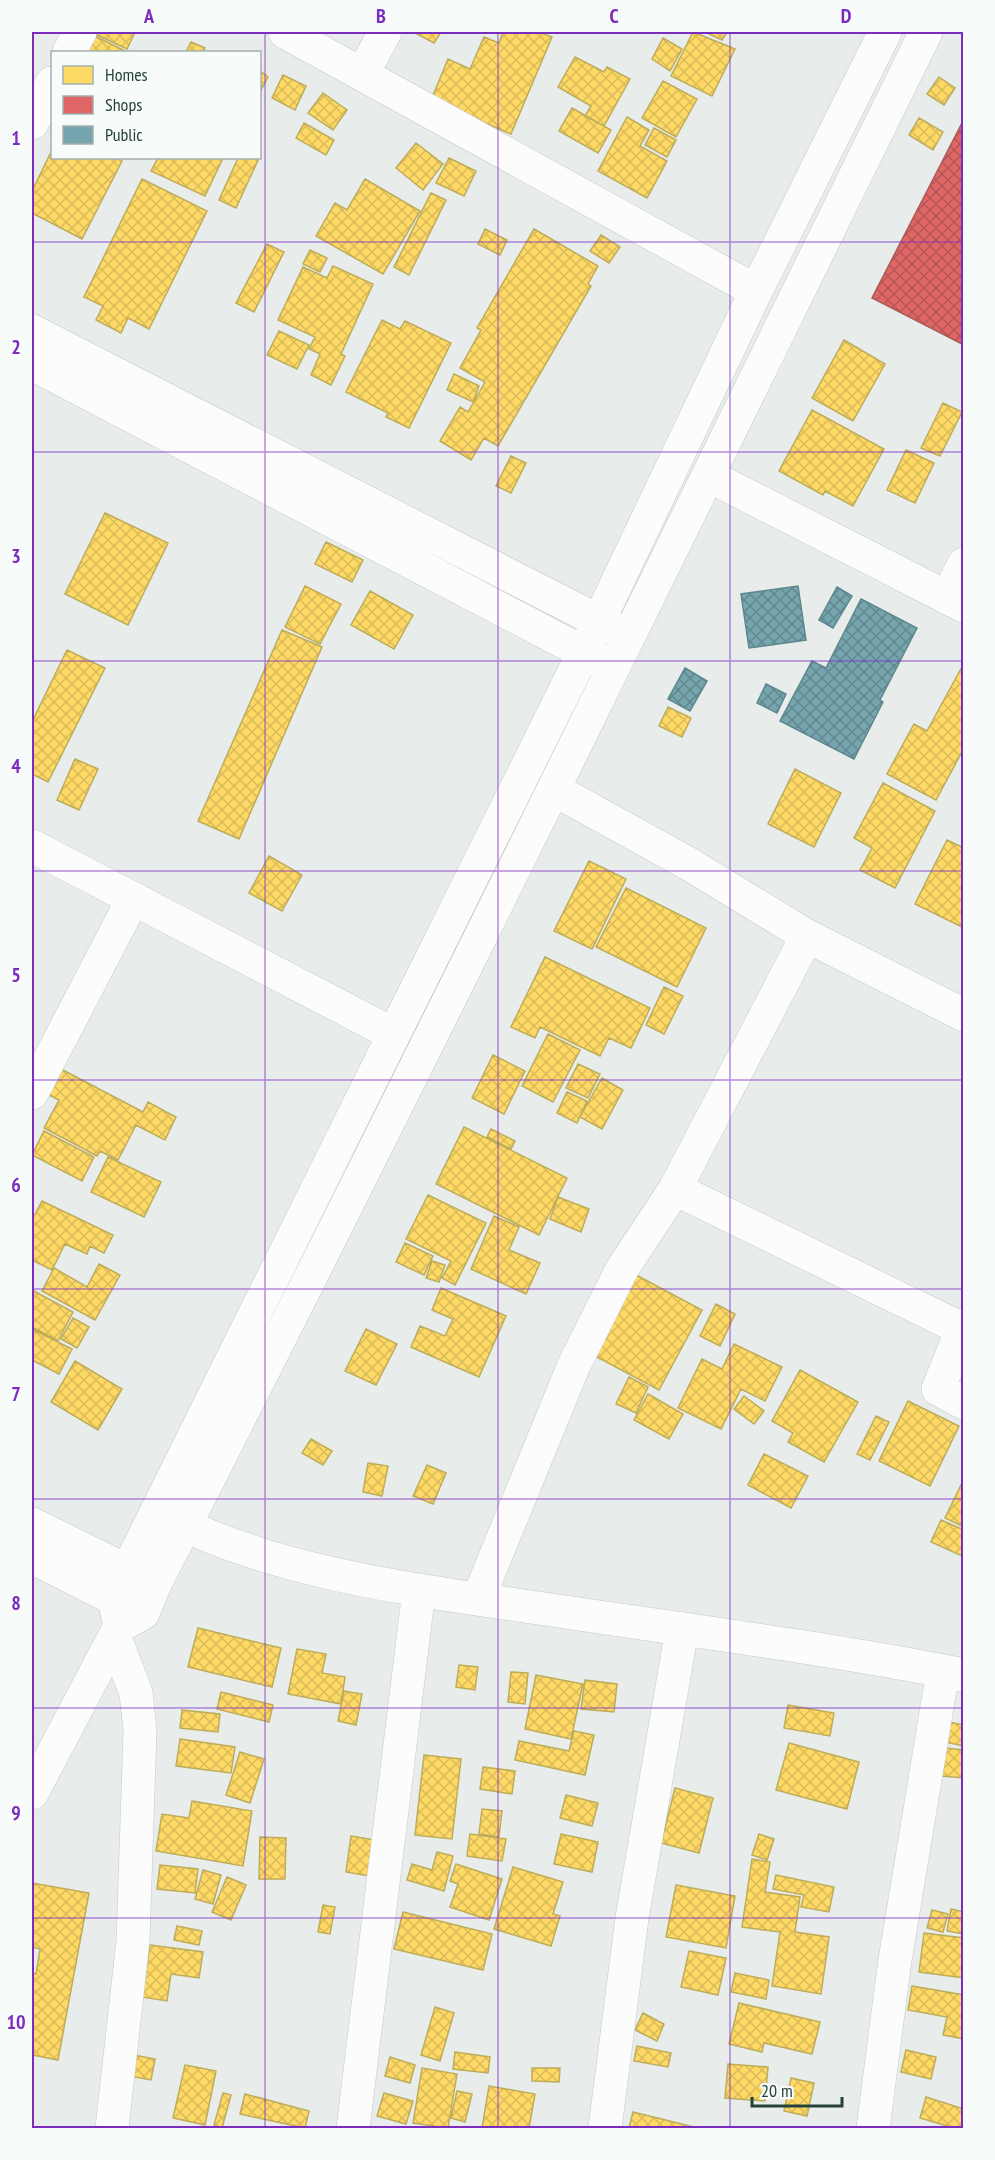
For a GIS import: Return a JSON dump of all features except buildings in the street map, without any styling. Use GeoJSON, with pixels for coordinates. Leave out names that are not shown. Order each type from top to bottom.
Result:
{"type":"FeatureCollection","features":[{"type":"Feature","properties":{"kind":"street"},"geometry":{"type":"LineString","coordinates":[[70,51],[80,32]]}},
{"type":"Feature","properties":{"kind":"street"},"geometry":{"type":"LineString","coordinates":[[285,32],[756,291]]}},
{"type":"Feature","properties":{"kind":"street"},"geometry":{"type":"LineString","coordinates":[[363,73],[385,32]]}},
{"type":"Feature","properties":{"kind":"street"},"geometry":{"type":"LineString","coordinates":[[32,1793],[129,1605],[170,1519],[393,1034],[584,652],[756,291],[885,32]]}},
{"type":"Feature","properties":{"kind":"street"},"geometry":{"type":"LineString","coordinates":[[170,1519],[316,1269],[446,1002],[555,790],[926,32]]}},
{"type":"Feature","properties":{"kind":"street"},"geometry":{"type":"LineString","coordinates":[[32,123],[51,85]]}},
{"type":"Feature","properties":{"kind":"street"},"geometry":{"type":"LineString","coordinates":[[32,331],[630,637]]}},
{"type":"Feature","properties":{"kind":"street"},"geometry":{"type":"LineString","coordinates":[[32,364],[614,668]]}},
{"type":"Feature","properties":{"kind":"street"},"geometry":{"type":"LineString","coordinates":[[709,476],[955,602],[963,564]]}},
{"type":"Feature","properties":{"kind":"street"},"geometry":{"type":"LineString","coordinates":[[555,790],[689,864],[807,936],[963,1015]]}},
{"type":"Feature","properties":{"kind":"street"},"geometry":{"type":"LineString","coordinates":[[32,846],[393,1034]]}},
{"type":"Feature","properties":{"kind":"street"},"geometry":{"type":"LineString","coordinates":[[32,1093],[132,899]]}},
{"type":"Feature","properties":{"kind":"street"},"geometry":{"type":"LineString","coordinates":[[478,1599],[574,1365],[622,1269],[675,1189],[807,936]]}},
{"type":"Feature","properties":{"kind":"street"},"geometry":{"type":"LineString","coordinates":[[675,1189],[963,1327],[938,1389],[963,1403]]}},
{"type":"Feature","properties":{"kind":"street"},"geometry":{"type":"LineString","coordinates":[[170,1519],[250,1552],[284,1562],[419,1590],[953,1673],[895,1960],[873,2128]]}},
{"type":"Feature","properties":{"kind":"street"},"geometry":{"type":"LineString","coordinates":[[32,1524],[129,1605],[140,1730],[133,1941],[112,2128]]}},
{"type":"Feature","properties":{"kind":"street"},"geometry":{"type":"LineString","coordinates":[[32,1557],[129,1605]]}},
{"type":"Feature","properties":{"kind":"street"},"geometry":{"type":"LineString","coordinates":[[353,2128],[419,1590]]}},
{"type":"Feature","properties":{"kind":"street"},"geometry":{"type":"LineString","coordinates":[[604,2128],[632,1918],[682,1630]]}}]}
